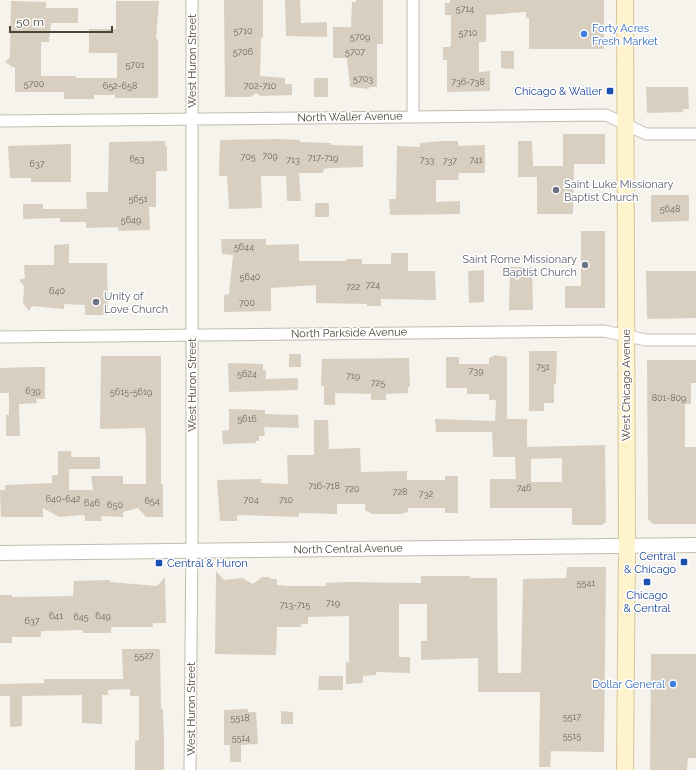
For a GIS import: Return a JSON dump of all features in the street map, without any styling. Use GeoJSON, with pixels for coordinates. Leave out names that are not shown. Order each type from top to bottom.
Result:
{"type":"FeatureCollection","features":[{"type":"Feature","properties":{"kind":"main road","name":"West Chicago Avenue"},"geometry":{"type":"LineString","coordinates":[[625,0],[627,546],[625,770]]}},
{"type":"Feature","properties":{"kind":"street","name":"West Huron Street"},"geometry":{"type":"LineString","coordinates":[[190,770],[192,551],[192,0]]}},
{"type":"Feature","properties":{"kind":"street"},"geometry":{"type":"LineString","coordinates":[[413,117],[414,0]]}},
{"type":"Feature","properties":{"kind":"street","name":"North Waller Avenue"},"geometry":{"type":"LineString","coordinates":[[0,121],[606,115],[646,134],[696,134]]}},
{"type":"Feature","properties":{"kind":"street","name":"North Parkside Avenue"},"geometry":{"type":"LineString","coordinates":[[0,337],[604,331],[646,340],[696,340]]}},
{"type":"Feature","properties":{"kind":"street","name":"North Central Avenue"},"geometry":{"type":"LineString","coordinates":[[0,553],[696,545]]}},
{"type":"Feature","properties":{"kind":"building"},"geometry":{"type":"Polygon","coordinates":[[[224,0],[263,0],[263,38],[261,38],[260,76],[285,78],[285,84],[292,84],[292,95],[261,96],[256,93],[251,97],[225,97],[224,0]]]}},
{"type":"Feature","properties":{"kind":"building"},"geometry":{"type":"Polygon","coordinates":[[[285,0],[300,0],[301,23],[327,22],[327,37],[286,36],[285,0]]]}},
{"type":"Feature","properties":{"kind":"building"},"geometry":{"type":"Polygon","coordinates":[[[356,0],[383,0],[383,44],[377,44],[377,87],[369,87],[369,89],[350,87],[347,58],[333,58],[333,27],[351,27],[352,2],[356,2],[356,0]]]}},
{"type":"Feature","properties":{"kind":"building"},"geometry":{"type":"Polygon","coordinates":[[[450,0],[604,0],[604,49],[529,49],[529,18],[526,18],[526,12],[486,15],[486,42],[479,42],[479,72],[490,71],[490,91],[447,92],[447,60],[443,60],[443,47],[450,47],[451,45],[451,15],[445,15],[445,3],[450,3],[450,0]]]}},
{"type":"Feature","properties":{"kind":"building"},"geometry":{"type":"Polygon","coordinates":[[[11,1],[46,2],[46,8],[78,8],[78,23],[51,23],[49,42],[41,42],[41,76],[117,78],[117,53],[89,53],[89,29],[116,29],[116,1],[159,1],[156,38],[158,40],[158,98],[115,98],[115,95],[94,95],[94,99],[64,99],[64,92],[15,92],[15,67],[12,67],[5,62],[10,57],[11,1]]]}},
{"type":"Feature","properties":{"kind":"building"},"geometry":{"type":"Polygon","coordinates":[[[501,51],[514,51],[514,69],[501,68],[501,51]]]}},
{"type":"Feature","properties":{"kind":"building"},"geometry":{"type":"Polygon","coordinates":[[[314,78],[328,78],[328,97],[314,97],[314,78]]]}},
{"type":"Feature","properties":{"kind":"building"},"geometry":{"type":"Polygon","coordinates":[[[646,87],[688,87],[689,109],[683,109],[683,112],[647,113],[646,87]]]}},
{"type":"Feature","properties":{"kind":"building"},"geometry":{"type":"Polygon","coordinates":[[[563,134],[605,134],[605,164],[574,164],[573,214],[537,214],[537,177],[518,177],[518,141],[532,141],[533,166],[563,166],[563,134]]]}},
{"type":"Feature","properties":{"kind":"building"},"geometry":{"type":"Polygon","coordinates":[[[220,140],[300,140],[300,142],[331,143],[331,145],[363,146],[363,167],[324,169],[323,173],[299,173],[301,201],[287,201],[286,176],[261,176],[262,208],[229,209],[227,176],[219,176],[220,140]]]}},
{"type":"Feature","properties":{"kind":"building"},"geometry":{"type":"Polygon","coordinates":[[[165,141],[165,146],[167,146],[167,171],[156,171],[156,207],[149,207],[150,230],[119,231],[118,227],[86,228],[86,222],[60,222],[60,218],[23,219],[23,204],[43,204],[43,209],[87,209],[86,192],[108,192],[109,142],[165,141]]]}},
{"type":"Feature","properties":{"kind":"building"},"geometry":{"type":"Polygon","coordinates":[[[458,141],[458,146],[485,145],[485,173],[459,173],[458,180],[436,180],[436,202],[460,201],[460,214],[390,215],[389,199],[396,199],[397,146],[420,147],[420,143],[458,141]]]}},
{"type":"Feature","properties":{"kind":"building"},"geometry":{"type":"Polygon","coordinates":[[[71,144],[71,182],[31,182],[31,178],[10,178],[8,146],[71,144]]]}},
{"type":"Feature","properties":{"kind":"building"},"geometry":{"type":"Polygon","coordinates":[[[651,195],[689,195],[689,221],[651,222],[651,195]]]}},
{"type":"Feature","properties":{"kind":"building"},"geometry":{"type":"Polygon","coordinates":[[[315,203],[329,203],[329,217],[315,217],[315,203]]]}},
{"type":"Feature","properties":{"kind":"building"},"geometry":{"type":"Polygon","coordinates":[[[581,231],[605,231],[605,308],[565,308],[565,286],[581,286],[581,231]]]}},
{"type":"Feature","properties":{"kind":"building"},"geometry":{"type":"Polygon","coordinates":[[[221,239],[266,239],[266,245],[299,244],[299,261],[346,261],[346,259],[362,259],[362,264],[391,264],[391,253],[408,253],[408,271],[435,271],[436,300],[381,299],[381,306],[367,306],[367,304],[316,303],[316,285],[271,288],[271,311],[224,312],[224,295],[229,294],[233,255],[222,254],[221,239]]]}},
{"type":"Feature","properties":{"kind":"building"},"geometry":{"type":"Polygon","coordinates":[[[69,244],[69,263],[107,263],[108,315],[85,315],[85,305],[64,304],[64,309],[32,306],[29,311],[23,303],[24,286],[19,280],[25,278],[24,265],[54,265],[54,245],[69,244]]]}},
{"type":"Feature","properties":{"kind":"building"},"geometry":{"type":"Polygon","coordinates":[[[510,267],[532,267],[533,310],[509,310],[510,267]]]}},
{"type":"Feature","properties":{"kind":"building"},"geometry":{"type":"Polygon","coordinates":[[[484,270],[484,302],[469,303],[468,271],[484,270]]]}},
{"type":"Feature","properties":{"kind":"building"},"geometry":{"type":"Polygon","coordinates":[[[646,271],[696,271],[696,318],[647,319],[646,271]]]}},
{"type":"Feature","properties":{"kind":"building"},"geometry":{"type":"Polygon","coordinates":[[[529,351],[557,351],[554,403],[544,403],[544,411],[529,411],[529,351]]]}},
{"type":"Feature","properties":{"kind":"building"},"geometry":{"type":"Polygon","coordinates":[[[289,354],[301,354],[301,367],[289,367],[289,354]]]}},
{"type":"Feature","properties":{"kind":"building"},"geometry":{"type":"Polygon","coordinates":[[[495,355],[507,357],[507,419],[527,419],[527,447],[605,445],[606,522],[602,525],[572,525],[572,508],[490,508],[490,479],[516,479],[515,457],[493,457],[492,432],[436,432],[435,419],[495,421],[496,400],[489,400],[489,394],[467,394],[467,388],[446,388],[446,357],[459,357],[459,364],[489,364],[489,358],[495,355]],[[562,458],[531,459],[531,482],[562,482],[562,458]]]}},
{"type":"Feature","properties":{"kind":"building"},"geometry":{"type":"Polygon","coordinates":[[[101,356],[161,356],[161,484],[163,484],[163,517],[146,517],[138,508],[123,512],[123,517],[101,516],[102,521],[85,521],[85,516],[83,515],[59,517],[43,508],[43,517],[1,517],[0,490],[5,490],[5,485],[52,483],[52,475],[58,475],[58,451],[71,451],[71,457],[100,457],[100,469],[69,469],[69,490],[93,490],[91,476],[123,476],[123,484],[146,484],[145,428],[100,429],[101,356]]]}},
{"type":"Feature","properties":{"kind":"building"},"geometry":{"type":"Polygon","coordinates":[[[409,358],[410,387],[408,387],[408,393],[386,394],[386,400],[371,400],[371,394],[335,393],[335,405],[324,405],[324,386],[321,386],[322,359],[409,358]]]}},
{"type":"Feature","properties":{"kind":"building"},"geometry":{"type":"Polygon","coordinates":[[[647,360],[696,360],[696,383],[691,383],[691,404],[685,404],[685,447],[696,447],[696,524],[653,524],[648,519],[647,360]]]}},
{"type":"Feature","properties":{"kind":"building"},"geometry":{"type":"Polygon","coordinates":[[[228,363],[263,364],[263,370],[266,370],[266,379],[298,378],[298,390],[229,392],[228,363]]]}},
{"type":"Feature","properties":{"kind":"building"},"geometry":{"type":"Polygon","coordinates":[[[45,367],[45,399],[36,399],[37,403],[19,404],[20,436],[6,436],[6,415],[9,415],[9,393],[0,393],[0,368],[45,367]]]}},
{"type":"Feature","properties":{"kind":"building"},"geometry":{"type":"Polygon","coordinates":[[[229,409],[265,410],[265,414],[298,415],[299,428],[264,427],[265,436],[259,436],[259,441],[256,441],[256,443],[223,444],[222,431],[229,430],[229,409]]]}},
{"type":"Feature","properties":{"kind":"building"},"geometry":{"type":"Polygon","coordinates":[[[314,420],[328,420],[329,449],[360,448],[361,472],[407,471],[407,480],[445,480],[445,476],[458,476],[458,513],[445,513],[445,508],[408,508],[408,512],[401,514],[372,514],[365,510],[365,504],[337,504],[337,514],[299,513],[299,517],[239,515],[237,516],[237,521],[220,521],[217,480],[261,479],[261,483],[288,484],[287,455],[314,455],[314,420]]]}},
{"type":"Feature","properties":{"kind":"building"},"geometry":{"type":"Polygon","coordinates":[[[567,567],[606,567],[604,752],[551,751],[550,767],[539,767],[540,692],[478,692],[478,658],[421,660],[421,641],[427,641],[427,604],[399,604],[399,657],[410,657],[410,673],[376,672],[376,675],[363,676],[363,683],[346,684],[346,662],[349,662],[349,616],[308,617],[308,624],[301,624],[301,627],[277,627],[276,655],[215,654],[216,571],[224,580],[242,578],[253,584],[262,577],[269,577],[271,579],[277,579],[277,585],[288,586],[326,586],[326,583],[346,582],[421,583],[421,576],[470,576],[470,578],[497,578],[498,673],[521,673],[523,579],[566,578],[567,567]]]}},
{"type":"Feature","properties":{"kind":"building"},"geometry":{"type":"Polygon","coordinates":[[[165,577],[166,623],[153,623],[153,627],[111,627],[111,633],[83,633],[83,630],[41,631],[41,637],[12,637],[12,643],[0,643],[0,595],[12,595],[12,597],[73,596],[74,581],[110,580],[110,582],[157,586],[165,577]]]}},
{"type":"Feature","properties":{"kind":"building"},"geometry":{"type":"Polygon","coordinates":[[[122,649],[159,649],[160,651],[164,769],[135,770],[135,741],[139,740],[139,696],[130,696],[130,689],[108,690],[108,695],[102,695],[102,724],[82,723],[82,695],[22,696],[22,726],[10,727],[10,696],[0,696],[0,684],[44,683],[44,679],[123,679],[122,649]]]}},
{"type":"Feature","properties":{"kind":"building"},"geometry":{"type":"Polygon","coordinates":[[[651,654],[696,654],[696,758],[688,758],[687,770],[650,770],[651,654]]]}},
{"type":"Feature","properties":{"kind":"building"},"geometry":{"type":"Polygon","coordinates":[[[319,676],[343,676],[343,690],[318,690],[319,676]]]}},
{"type":"Feature","properties":{"kind":"building"},"geometry":{"type":"Polygon","coordinates":[[[248,709],[248,712],[256,712],[258,744],[241,745],[241,762],[230,762],[230,745],[224,745],[224,710],[248,709]]]}},
{"type":"Feature","properties":{"kind":"building"},"geometry":{"type":"Polygon","coordinates":[[[281,711],[293,712],[293,724],[281,724],[281,711]]]}},
{"type":"Feature","properties":{"kind":"place","name":"Forty Acres Fresh Market"},"geometry":{"type":"Point","coordinates":[584,34]}},
{"type":"Feature","properties":{"kind":"place","name":"Chicago & Waller"},"geometry":{"type":"Point","coordinates":[610,91]}},
{"type":"Feature","properties":{"kind":"place","name":"Saint Luke Missionary Baptist Church"},"geometry":{"type":"Point","coordinates":[556,190]}},
{"type":"Feature","properties":{"kind":"place","name":"Saint Rome Missionary Baptist Church"},"geometry":{"type":"Point","coordinates":[585,265]}},
{"type":"Feature","properties":{"kind":"place","name":"Unity of Love Church"},"geometry":{"type":"Point","coordinates":[96,302]}},
{"type":"Feature","properties":{"kind":"place","name":"Central & Chicago"},"geometry":{"type":"Point","coordinates":[684,562]}},
{"type":"Feature","properties":{"kind":"place","name":"Central & Huron"},"geometry":{"type":"Point","coordinates":[159,563]}},
{"type":"Feature","properties":{"kind":"place","name":"Chicago & Central"},"geometry":{"type":"Point","coordinates":[647,582]}},
{"type":"Feature","properties":{"kind":"place","name":"Dollar General"},"geometry":{"type":"Point","coordinates":[673,684]}}]}
